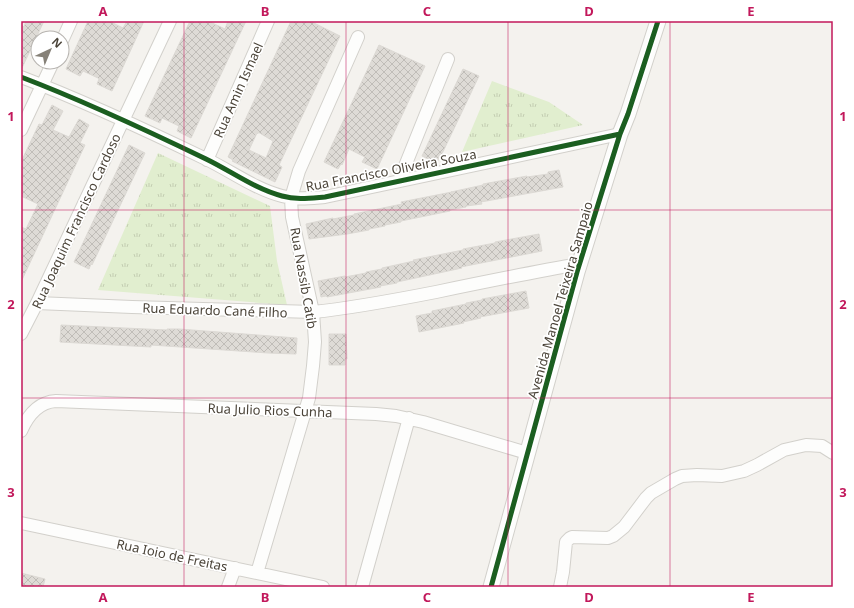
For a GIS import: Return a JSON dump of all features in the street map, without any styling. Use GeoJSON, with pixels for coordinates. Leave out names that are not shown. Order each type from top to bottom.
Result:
{"type":"FeatureCollection","features":[{"type":"Feature","properties":{"kind":"street","name":"Rua Joaquim Francisco Cardoso"},"geometry":{"type":"LineString","coordinates":[[21,334],[170,21]]}},
{"type":"Feature","properties":{"kind":"street","name":"Rua Amin Ismael"},"geometry":{"type":"LineString","coordinates":[[207,160],[268,21]]}},
{"type":"Feature","properties":{"kind":"street","name":"Avenida Manoel Teixeira Sampaio"},"geometry":{"type":"LineString","coordinates":[[491,587],[580,264],[620,134],[628,114],[658,21]]}},
{"type":"Feature","properties":{"kind":"street","name":"Rua Nassib Catib"},"geometry":{"type":"LineString","coordinates":[[257,573],[309,398],[313,366],[315,342],[313,312],[292,217],[291,198],[299,171],[358,37]]}},
{"type":"Feature","properties":{"kind":"street"},"geometry":{"type":"LineString","coordinates":[[399,181],[448,59]]}},
{"type":"Feature","properties":{"kind":"street"},"geometry":{"type":"LineString","coordinates":[[21,130],[49,70]]}},
{"type":"Feature","properties":{"kind":"street","name":"Rua Francisco Oliveira Souza"},"geometry":{"type":"LineString","coordinates":[[21,77],[124,120],[254,184],[274,193],[291,198],[324,196],[620,134]]}},
{"type":"Feature","properties":{"kind":"street","name":"Rua Eduardo Cané Filho"},"geometry":{"type":"LineString","coordinates":[[37,303],[132,308],[313,312],[370,305],[580,264]]}},
{"type":"Feature","properties":{"kind":"street","name":"Rua Julio Rios Cunha"},"geometry":{"type":"LineString","coordinates":[[21,430],[35,410],[47,402],[56,401],[376,414],[409,418],[527,453]]}},
{"type":"Feature","properties":{"kind":"street"},"geometry":{"type":"LineString","coordinates":[[362,587],[409,418]]}},
{"type":"Feature","properties":{"kind":"street"},"geometry":{"type":"LineString","coordinates":[[560,587],[566,542],[568,539],[576,536],[608,538],[613,536],[624,527],[651,493],[675,479],[687,475],[722,476],[744,471],[784,450],[806,445],[822,446],[833,453]]}},
{"type":"Feature","properties":{"kind":"street","name":"Rua Ioio de Freitas"},"geometry":{"type":"LineString","coordinates":[[21,523],[323,587]]}},
{"type":"Feature","properties":{"kind":"street"},"geometry":{"type":"LineString","coordinates":[[228,587],[235,568]]}},
{"type":"Feature","properties":{"kind":"green space"},"geometry":{"type":"Polygon","coordinates":[[[492,81],[549,102],[583,125],[462,152],[492,81]]]}},
{"type":"Feature","properties":{"kind":"green space"},"geometry":{"type":"Polygon","coordinates":[[[158,153],[270,206],[277,261],[287,305],[98,290],[158,153]]]}},
{"type":"Feature","properties":{"kind":"building"},"geometry":{"type":"Polygon","coordinates":[[[26,21],[44,21],[40,30],[30,30],[30,51],[21,70],[21,25],[24,27],[26,21]]]}},
{"type":"Feature","properties":{"kind":"building"},"geometry":{"type":"Polygon","coordinates":[[[88,21],[109,21],[123,28],[127,21],[144,21],[112,91],[97,84],[98,78],[83,71],[80,76],[68,70],[70,70],[70,60],[88,21]]]}},
{"type":"Feature","properties":{"kind":"building"},"geometry":{"type":"Polygon","coordinates":[[[190,21],[208,21],[225,29],[228,21],[246,21],[191,138],[177,131],[179,126],[162,118],[160,123],[145,116],[190,21]]]}},
{"type":"Feature","properties":{"kind":"building"},"geometry":{"type":"Polygon","coordinates":[[[291,21],[310,21],[340,36],[279,165],[282,167],[275,182],[232,161],[233,160],[228,157],[291,21]],[[258,132],[249,150],[266,158],[273,141],[258,132]]]}},
{"type":"Feature","properties":{"kind":"building"},"geometry":{"type":"Polygon","coordinates":[[[379,45],[425,66],[377,169],[362,162],[365,157],[349,149],[342,165],[341,164],[338,169],[324,162],[379,45]]]}},
{"type":"Feature","properties":{"kind":"building"},"geometry":{"type":"Polygon","coordinates":[[[463,69],[479,76],[437,163],[422,156],[463,69]]]}},
{"type":"Feature","properties":{"kind":"building"},"geometry":{"type":"Polygon","coordinates":[[[52,105],[63,111],[53,130],[69,137],[79,119],[89,125],[80,143],[85,145],[21,282],[21,227],[26,229],[38,204],[21,196],[21,162],[39,124],[42,125],[52,105]]]}},
{"type":"Feature","properties":{"kind":"building"},"geometry":{"type":"Polygon","coordinates":[[[129,145],[145,153],[89,269],[74,262],[129,145]]]}},
{"type":"Feature","properties":{"kind":"building"},"geometry":{"type":"Polygon","coordinates":[[[559,170],[563,187],[481,202],[482,204],[466,206],[369,230],[309,239],[306,224],[354,215],[402,204],[401,202],[483,184],[527,176],[548,174],[548,172],[559,170]]]}},
{"type":"Feature","properties":{"kind":"building"},"geometry":{"type":"Polygon","coordinates":[[[539,234],[542,251],[461,267],[462,268],[380,286],[381,287],[321,297],[318,281],[366,273],[414,261],[413,260],[539,234]]]}},
{"type":"Feature","properties":{"kind":"building"},"geometry":{"type":"Polygon","coordinates":[[[526,291],[529,308],[480,317],[481,318],[463,322],[464,323],[419,332],[416,316],[482,299],[526,291]]]}},
{"type":"Feature","properties":{"kind":"building"},"geometry":{"type":"Polygon","coordinates":[[[61,325],[167,330],[179,329],[297,338],[296,354],[151,345],[151,347],[60,342],[61,325]]]}},
{"type":"Feature","properties":{"kind":"building"},"geometry":{"type":"Polygon","coordinates":[[[329,334],[346,334],[347,359],[345,359],[345,365],[329,365],[329,334]]]}},
{"type":"Feature","properties":{"kind":"building"},"geometry":{"type":"Polygon","coordinates":[[[21,573],[45,579],[43,587],[21,587],[21,573]]]}},
{"type":"Feature","properties":{"kind":"cycle path"},"geometry":{"type":"LineString","coordinates":[[491,587],[577,272],[620,134],[628,114],[658,21]]}},
{"type":"Feature","properties":{"kind":"cycle path"},"geometry":{"type":"LineString","coordinates":[[21,77],[138,127],[206,159],[262,189],[293,198],[325,197],[620,134]]}}]}
